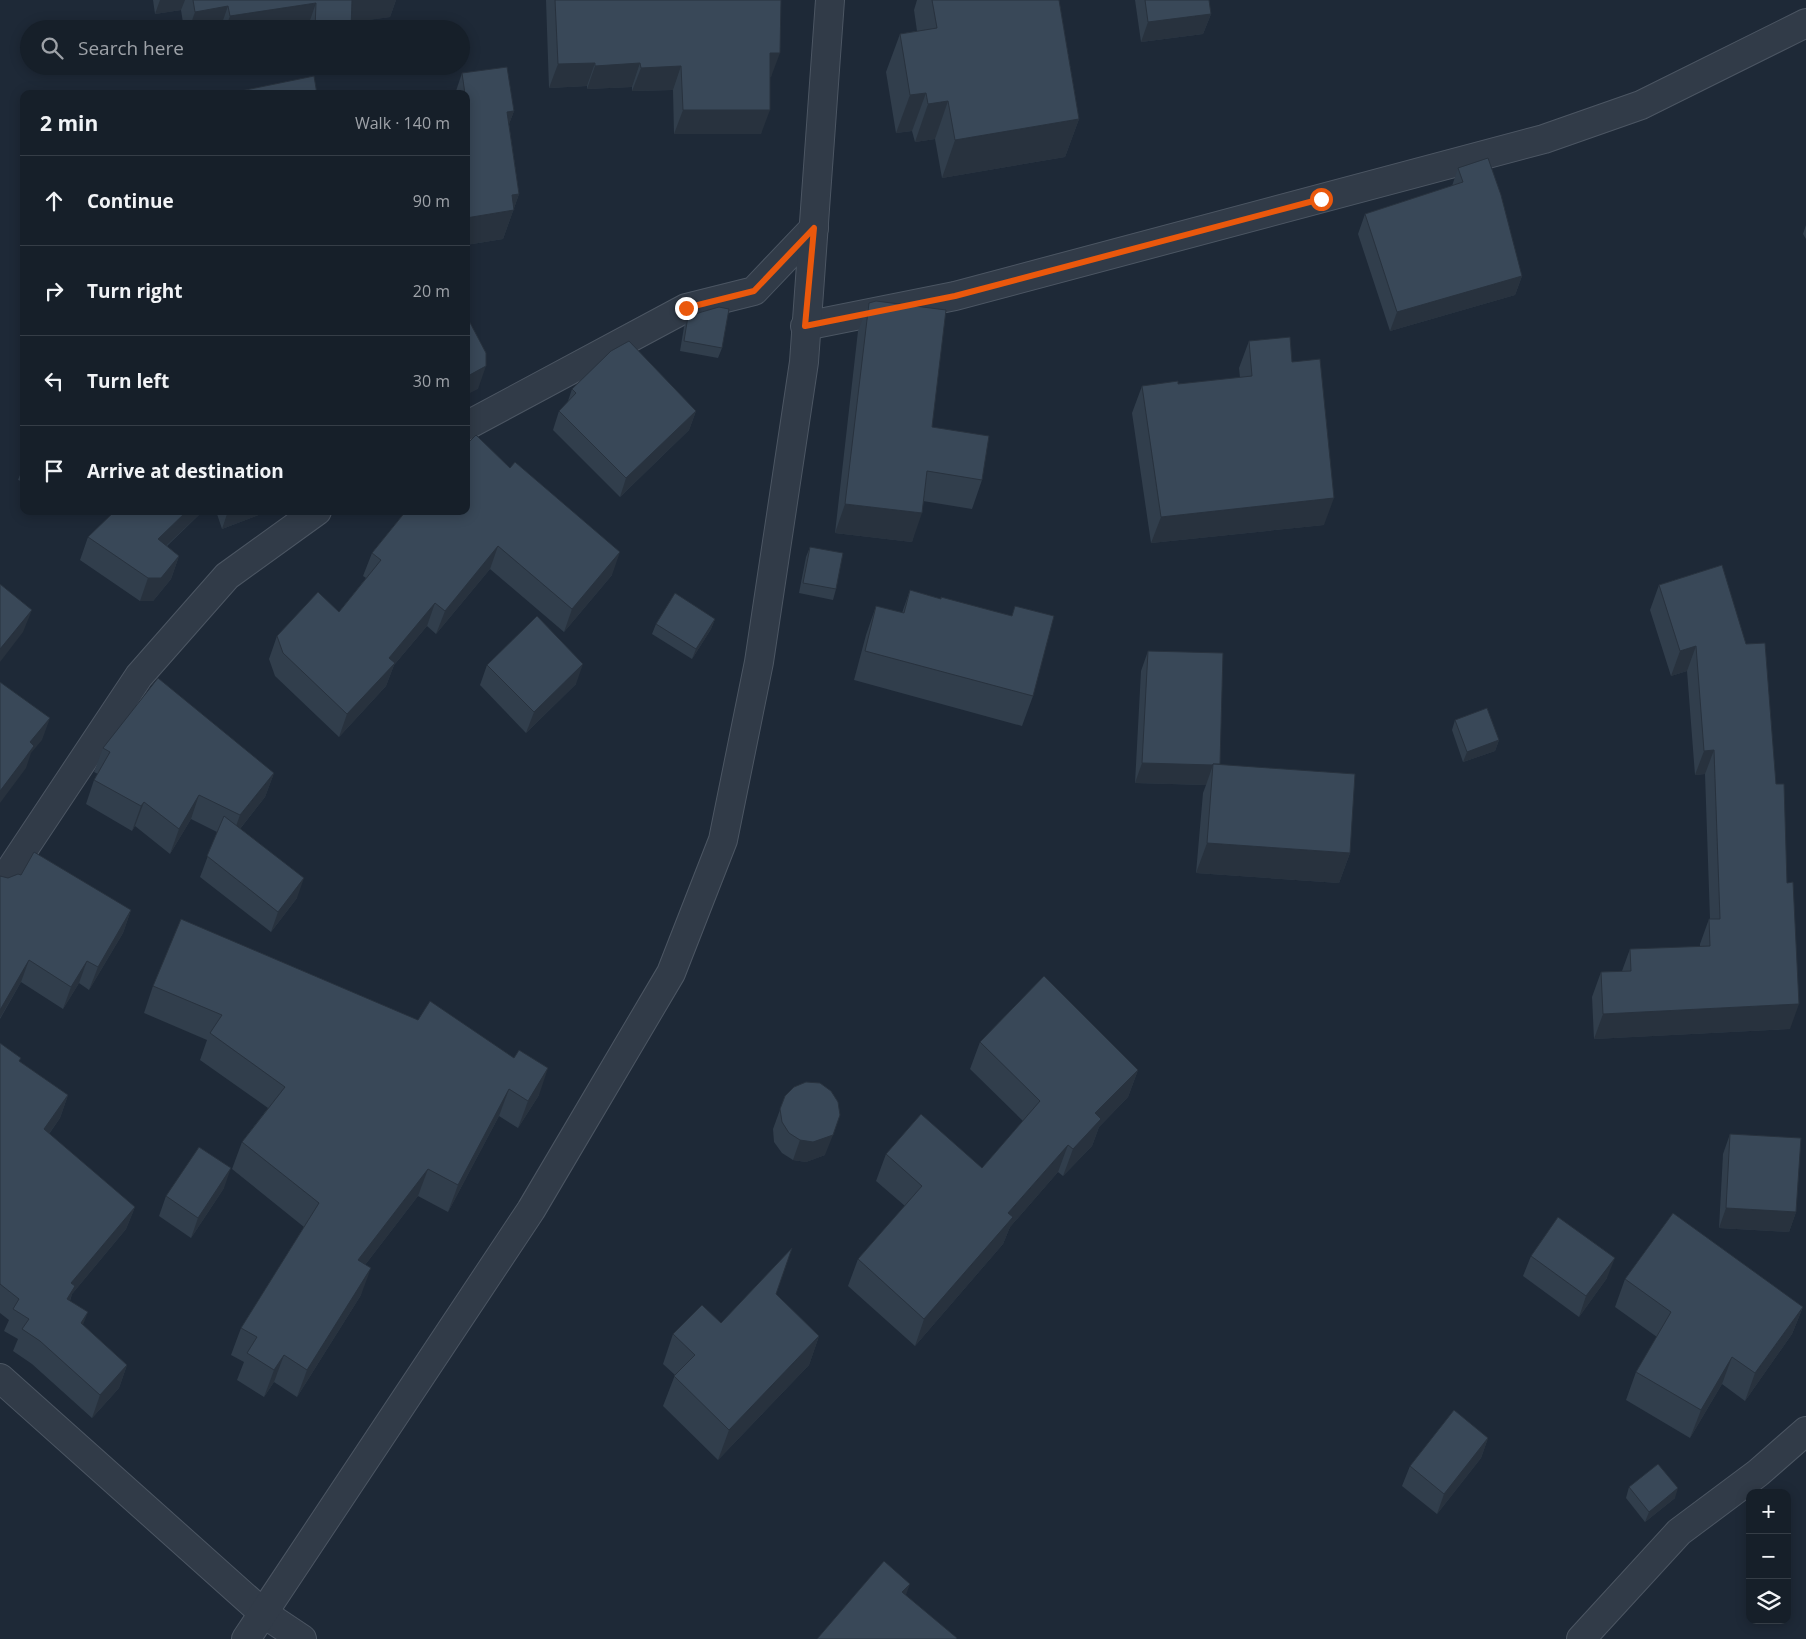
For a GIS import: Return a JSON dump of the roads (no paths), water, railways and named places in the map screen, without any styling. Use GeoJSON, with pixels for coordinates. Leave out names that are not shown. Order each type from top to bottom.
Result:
{"type":"FeatureCollection","features":[{"type":"Feature","properties":{"kind":"street"},"geometry":{"type":"LineString","coordinates":[[246,1639],[531,1210],[671,973],[723,840],[760,662],[804,362],[805,326],[830,0]]}},
{"type":"Feature","properties":{"kind":"street"},"geometry":{"type":"LineString","coordinates":[[805,326],[955,296],[1544,139],[1641,105],[1806,23]]}},
{"type":"Feature","properties":{"kind":"street"},"geometry":{"type":"LineString","coordinates":[[470,424],[686,308],[754,291],[814,228]]}},
{"type":"Feature","properties":{"kind":"street"},"geometry":{"type":"LineString","coordinates":[[0,885],[139,676],[227,576],[312,515]]}},
{"type":"Feature","properties":{"kind":"street"},"geometry":{"type":"LineString","coordinates":[[0,1378],[263,1613],[302,1639]]}},
{"type":"Feature","properties":{"kind":"street"},"geometry":{"type":"LineString","coordinates":[[1581,1639],[1679,1532],[1758,1473],[1806,1431]]}}]}
